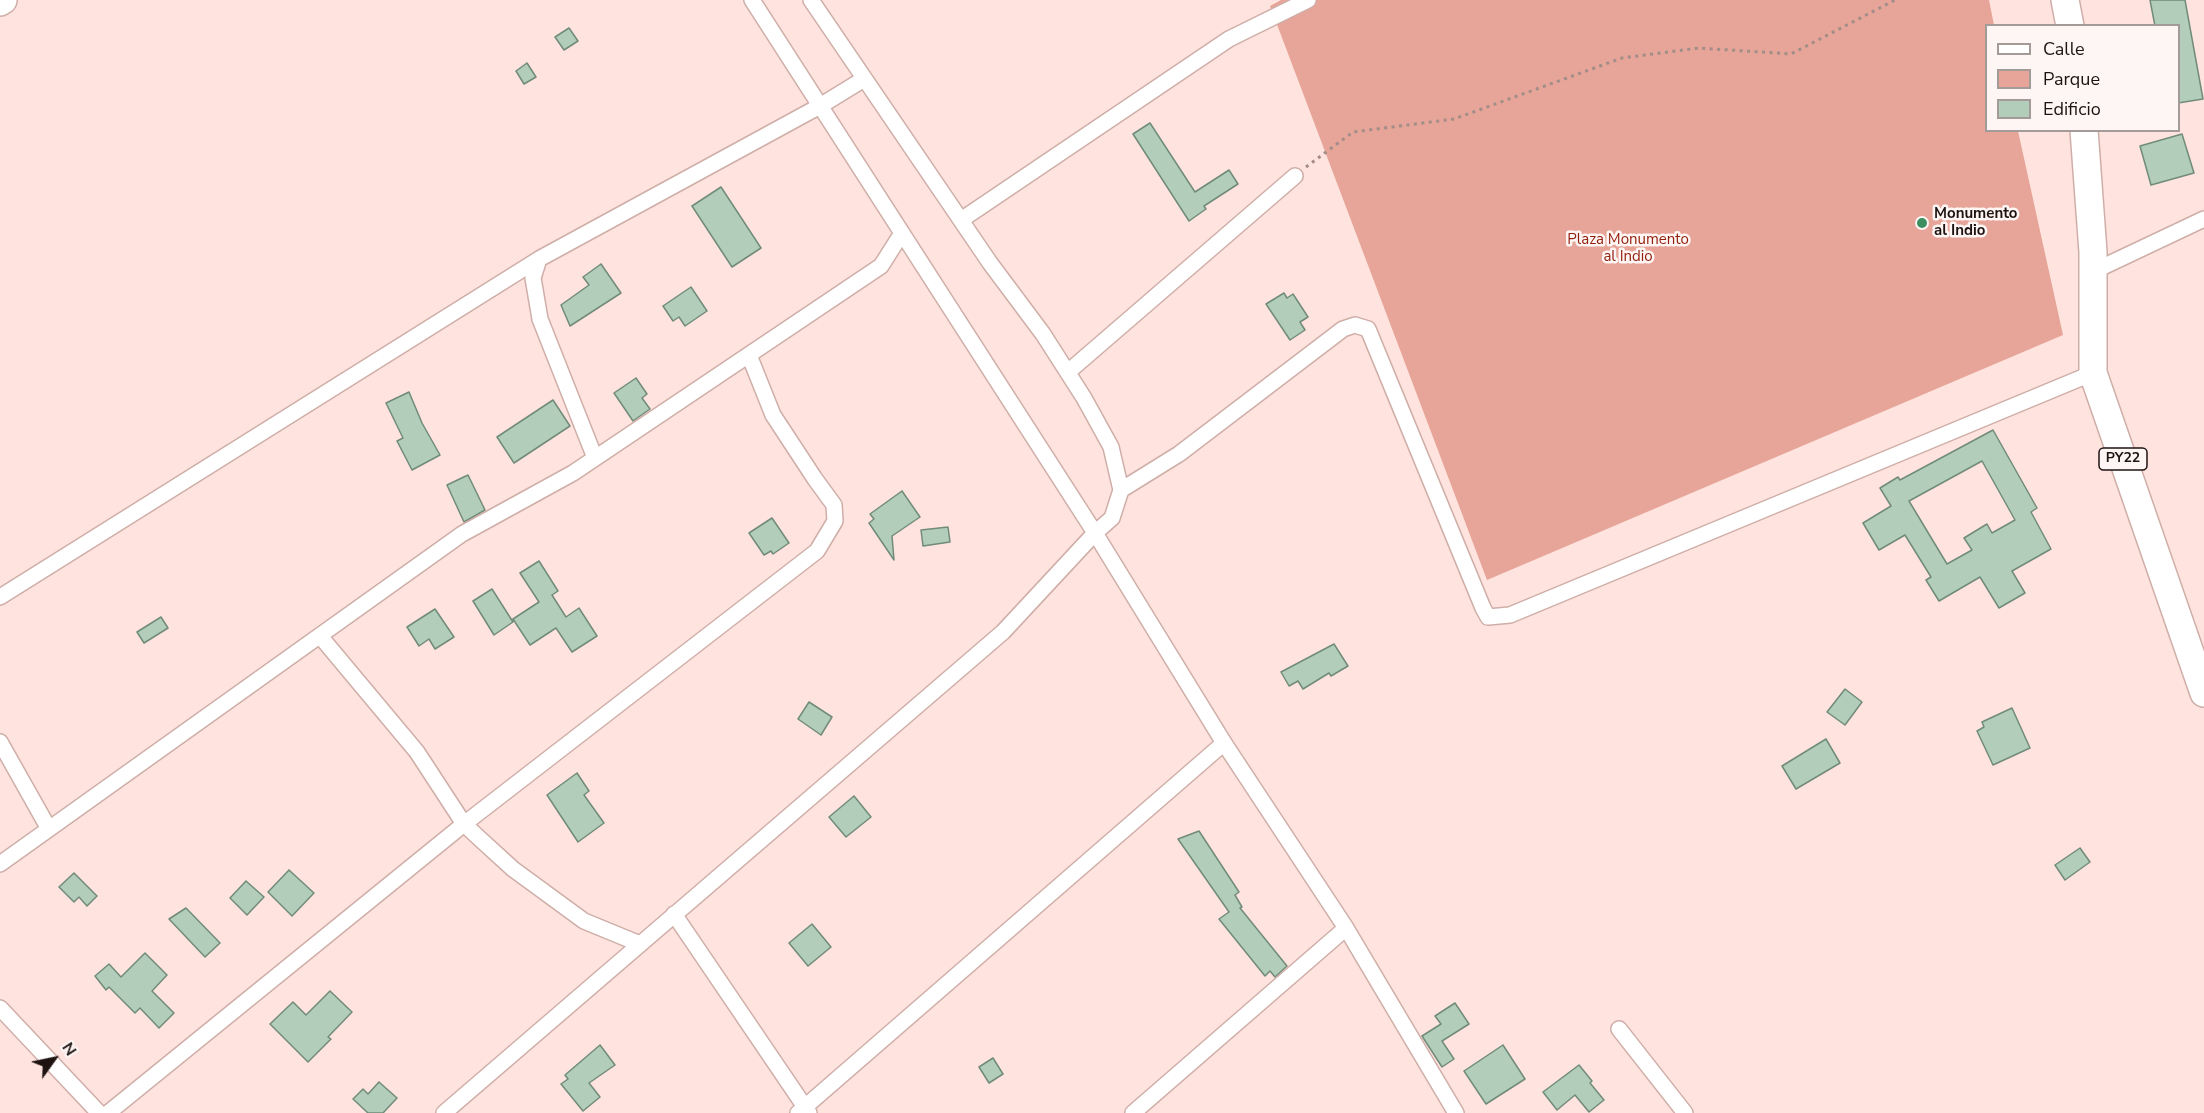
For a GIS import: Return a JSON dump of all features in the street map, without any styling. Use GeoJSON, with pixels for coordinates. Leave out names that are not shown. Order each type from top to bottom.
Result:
{"type":"FeatureCollection","features":[{"type":"Feature","properties":{"kind":"highway"},"geometry":{"type":"LineString","coordinates":[[2065,0],[2070,24]]}},
{"type":"Feature","properties":{"kind":"highway","name":"PY22"},"geometry":{"type":"LineString","coordinates":[[2084,132],[2091,217],[2093,373],[2204,693]]}},
{"type":"Feature","properties":{"kind":"street"},"geometry":{"type":"LineString","coordinates":[[752,0],[1095,533],[1224,743],[1346,928],[1455,1113]]}},
{"type":"Feature","properties":{"kind":"street"},"geometry":{"type":"LineString","coordinates":[[444,1113],[1003,632],[1095,533],[1112,518],[1120,490],[1111,447],[1068,372],[811,0]]}},
{"type":"Feature","properties":{"kind":"street"},"geometry":{"type":"LineString","coordinates":[[961,220],[1229,39],[1308,0]]}},
{"type":"Feature","properties":{"kind":"street"},"geometry":{"type":"LineString","coordinates":[[0,597],[539,259],[820,106],[864,79]]}},
{"type":"Feature","properties":{"kind":"street"},"geometry":{"type":"LineString","coordinates":[[1068,372],[1295,176]]}},
{"type":"Feature","properties":{"kind":"street"},"geometry":{"type":"LineString","coordinates":[[2092,273],[2204,219]]}},
{"type":"Feature","properties":{"kind":"street"},"geometry":{"type":"LineString","coordinates":[[0,864],[462,534],[573,473],[881,266],[902,233]]}},
{"type":"Feature","properties":{"kind":"street"},"geometry":{"type":"LineString","coordinates":[[539,259],[532,278],[540,319],[595,458]]}},
{"type":"Feature","properties":{"kind":"street"},"geometry":{"type":"LineString","coordinates":[[1120,490],[1179,454],[1343,329],[1355,325],[1368,329],[1483,608],[1488,617],[1510,615],[2093,373]]}},
{"type":"Feature","properties":{"kind":"street"},"geometry":{"type":"LineString","coordinates":[[108,1113],[464,824],[817,551],[835,521],[834,505],[773,416],[749,355]]}},
{"type":"Feature","properties":{"kind":"street"},"geometry":{"type":"LineString","coordinates":[[320,636],[417,752],[464,824],[513,868],[584,921],[640,944]]}},
{"type":"Feature","properties":{"kind":"street"},"geometry":{"type":"LineString","coordinates":[[0,742],[49,829]]}},
{"type":"Feature","properties":{"kind":"street"},"geometry":{"type":"LineString","coordinates":[[674,914],[804,1111],[1224,743]]}},
{"type":"Feature","properties":{"kind":"street"},"geometry":{"type":"LineString","coordinates":[[1133,1113],[1346,928]]}},
{"type":"Feature","properties":{"kind":"street"},"geometry":{"type":"LineString","coordinates":[[0,1008],[99,1113]]}},
{"type":"Feature","properties":{"kind":"street"},"geometry":{"type":"LineString","coordinates":[[1619,1029],[1684,1113]]}},
{"type":"Feature","properties":{"kind":"path"},"geometry":{"type":"LineString","coordinates":[[1295,176],[1353,132],[1455,118],[1622,58],[1700,48],[1791,54],[1895,0]]}},
{"type":"Feature","properties":{"kind":"green space","name":"Plaza Monumento al Indio"},"geometry":{"type":"Polygon","coordinates":[[[1281,0],[1989,0],[1994,24],[1985,24],[1985,132],[2018,132],[2063,335],[1487,580],[1270,6],[1281,0]]]}},
{"type":"Feature","properties":{"kind":"building"},"geometry":{"type":"Polygon","coordinates":[[[2150,0],[2185,0],[2203,99],[2180,103],[2180,24],[2155,24],[2150,0]]]}},
{"type":"Feature","properties":{"kind":"building"},"geometry":{"type":"Polygon","coordinates":[[[569,28],[578,41],[564,50],[555,37],[569,28]]]}},
{"type":"Feature","properties":{"kind":"building"},"geometry":{"type":"Polygon","coordinates":[[[527,63],[536,77],[524,84],[516,71],[527,63]]]}},
{"type":"Feature","properties":{"kind":"building"},"geometry":{"type":"Polygon","coordinates":[[[1150,123],[1195,192],[1229,170],[1238,184],[1204,206],[1206,209],[1189,221],[1133,134],[1150,123]]]}},
{"type":"Feature","properties":{"kind":"building"},"geometry":{"type":"Polygon","coordinates":[[[2182,134],[2194,173],[2151,185],[2140,146],[2182,134]]]}},
{"type":"Feature","properties":{"kind":"building"},"geometry":{"type":"Polygon","coordinates":[[[721,187],[761,248],[732,267],[692,206],[721,187]]]}},
{"type":"Feature","properties":{"kind":"building"},"geometry":{"type":"Polygon","coordinates":[[[601,264],[621,293],[570,326],[561,305],[589,285],[583,277],[601,264]]]}},
{"type":"Feature","properties":{"kind":"building"},"geometry":{"type":"Polygon","coordinates":[[[691,287],[707,311],[685,326],[679,317],[673,321],[663,306],[691,287]]]}},
{"type":"Feature","properties":{"kind":"building"},"geometry":{"type":"Polygon","coordinates":[[[1284,293],[1287,298],[1293,294],[1308,317],[1300,322],[1305,330],[1290,340],[1266,304],[1284,293]]]}},
{"type":"Feature","properties":{"kind":"building"},"geometry":{"type":"Polygon","coordinates":[[[636,378],[647,394],[642,398],[650,409],[633,421],[614,393],[636,378]]]}},
{"type":"Feature","properties":{"kind":"building"},"geometry":{"type":"Polygon","coordinates":[[[409,392],[422,423],[440,455],[412,470],[397,441],[403,438],[386,403],[409,392]]]}},
{"type":"Feature","properties":{"kind":"building"},"geometry":{"type":"Polygon","coordinates":[[[553,400],[570,426],[514,463],[497,437],[553,400]]]}},
{"type":"Feature","properties":{"kind":"building"},"geometry":{"type":"Polygon","coordinates":[[[1993,430],[2037,508],[2031,512],[2051,549],[2012,571],[2025,593],[1999,608],[1980,577],[1939,601],[1926,580],[1931,577],[1905,535],[1879,550],[1863,523],[1891,506],[1880,488],[1898,477],[1900,480],[1993,430]],[[1982,461],[1909,501],[1947,564],[1972,550],[1964,538],[1987,524],[1992,533],[2015,520],[1982,461]]]}},
{"type":"Feature","properties":{"kind":"building"},"geometry":{"type":"Polygon","coordinates":[[[468,475],[485,510],[464,522],[447,485],[468,475]]]}},
{"type":"Feature","properties":{"kind":"building"},"geometry":{"type":"Polygon","coordinates":[[[902,491],[920,517],[892,536],[894,560],[869,523],[874,519],[870,514],[902,491]]]}},
{"type":"Feature","properties":{"kind":"building"},"geometry":{"type":"Polygon","coordinates":[[[772,518],[789,543],[773,554],[771,551],[764,555],[749,533],[772,518]]]}},
{"type":"Feature","properties":{"kind":"building"},"geometry":{"type":"Polygon","coordinates":[[[948,527],[950,542],[923,546],[921,530],[948,527]]]}},
{"type":"Feature","properties":{"kind":"building"},"geometry":{"type":"Polygon","coordinates":[[[539,561],[558,591],[552,595],[566,617],[579,608],[597,636],[572,652],[556,628],[530,645],[513,619],[539,602],[520,573],[539,561]]]}},
{"type":"Feature","properties":{"kind":"building"},"geometry":{"type":"Polygon","coordinates":[[[492,589],[513,622],[494,635],[473,601],[492,589]]]}},
{"type":"Feature","properties":{"kind":"building"},"geometry":{"type":"Polygon","coordinates":[[[435,609],[454,637],[435,649],[429,639],[419,646],[407,627],[435,609]]]}},
{"type":"Feature","properties":{"kind":"building"},"geometry":{"type":"Polygon","coordinates":[[[161,617],[168,628],[144,643],[137,632],[161,617]]]}},
{"type":"Feature","properties":{"kind":"building"},"geometry":{"type":"Polygon","coordinates":[[[1334,644],[1348,666],[1331,676],[1329,673],[1303,689],[1298,681],[1289,686],[1281,672],[1334,644]]]}},
{"type":"Feature","properties":{"kind":"building"},"geometry":{"type":"Polygon","coordinates":[[[1845,689],[1862,702],[1845,725],[1827,712],[1845,689]]]}},
{"type":"Feature","properties":{"kind":"building"},"geometry":{"type":"Polygon","coordinates":[[[809,702],[832,717],[821,735],[798,719],[809,702]]]}},
{"type":"Feature","properties":{"kind":"building"},"geometry":{"type":"Polygon","coordinates":[[[2012,708],[2030,748],[1993,765],[1977,731],[1984,727],[1982,722],[2012,708]]]}},
{"type":"Feature","properties":{"kind":"building"},"geometry":{"type":"Polygon","coordinates":[[[1826,739],[1840,763],[1796,789],[1782,766],[1826,739]]]}},
{"type":"Feature","properties":{"kind":"building"},"geometry":{"type":"Polygon","coordinates":[[[577,773],[589,791],[584,795],[604,823],[578,842],[547,795],[577,773]]]}},
{"type":"Feature","properties":{"kind":"building"},"geometry":{"type":"Polygon","coordinates":[[[854,796],[871,817],[846,837],[829,817],[854,796]]]}},
{"type":"Feature","properties":{"kind":"building"},"geometry":{"type":"Polygon","coordinates":[[[1199,831],[1239,892],[1235,895],[1242,907],[1240,908],[1287,966],[1275,977],[1270,971],[1265,976],[1219,919],[1229,912],[1178,839],[1199,831]]]}},
{"type":"Feature","properties":{"kind":"building"},"geometry":{"type":"Polygon","coordinates":[[[2080,848],[2090,862],[2065,880],[2055,865],[2080,848]]]}},
{"type":"Feature","properties":{"kind":"building"},"geometry":{"type":"Polygon","coordinates":[[[289,870],[314,893],[292,916],[268,892],[289,870]]]}},
{"type":"Feature","properties":{"kind":"building"},"geometry":{"type":"Polygon","coordinates":[[[74,873],[97,896],[87,906],[79,897],[74,902],[59,887],[74,873]]]}},
{"type":"Feature","properties":{"kind":"building"},"geometry":{"type":"Polygon","coordinates":[[[246,881],[264,897],[247,915],[230,898],[246,881]]]}},
{"type":"Feature","properties":{"kind":"building"},"geometry":{"type":"Polygon","coordinates":[[[186,908],[220,943],[205,957],[169,919],[186,908]]]}},
{"type":"Feature","properties":{"kind":"building"},"geometry":{"type":"Polygon","coordinates":[[[812,924],[831,947],[808,966],[789,943],[812,924]]]}},
{"type":"Feature","properties":{"kind":"building"},"geometry":{"type":"Polygon","coordinates":[[[145,953],[167,975],[152,991],[174,1013],[159,1028],[140,1008],[135,1013],[109,987],[106,990],[95,976],[109,964],[121,977],[145,953]]]}},
{"type":"Feature","properties":{"kind":"building"},"geometry":{"type":"Polygon","coordinates":[[[330,991],[352,1012],[328,1037],[331,1039],[308,1062],[270,1024],[293,1002],[306,1015],[330,991]]]}},
{"type":"Feature","properties":{"kind":"building"},"geometry":{"type":"Polygon","coordinates":[[[1455,1003],[1469,1024],[1442,1041],[1454,1059],[1442,1067],[1422,1036],[1441,1024],[1435,1016],[1455,1003]]]}},
{"type":"Feature","properties":{"kind":"building"},"geometry":{"type":"Polygon","coordinates":[[[600,1045],[615,1065],[589,1083],[600,1097],[583,1111],[561,1084],[568,1079],[565,1075],[600,1045]]]}},
{"type":"Feature","properties":{"kind":"building"},"geometry":{"type":"Polygon","coordinates":[[[1503,1045],[1525,1079],[1486,1104],[1464,1071],[1503,1045]]]}},
{"type":"Feature","properties":{"kind":"building"},"geometry":{"type":"Polygon","coordinates":[[[993,1058],[1003,1074],[989,1083],[979,1067],[993,1058]]]}},
{"type":"Feature","properties":{"kind":"building"},"geometry":{"type":"Polygon","coordinates":[[[1579,1065],[1604,1100],[1589,1112],[1575,1095],[1557,1110],[1543,1092],[1579,1065]]]}},
{"type":"Feature","properties":{"kind":"building"},"geometry":{"type":"Polygon","coordinates":[[[379,1082],[397,1098],[383,1113],[368,1113],[353,1099],[363,1089],[368,1094],[379,1082]]]}},
{"type":"Feature","properties":{"kind":"place","name":"Monumento al Indio"},"geometry":{"type":"Point","coordinates":[1922,223]}}]}
